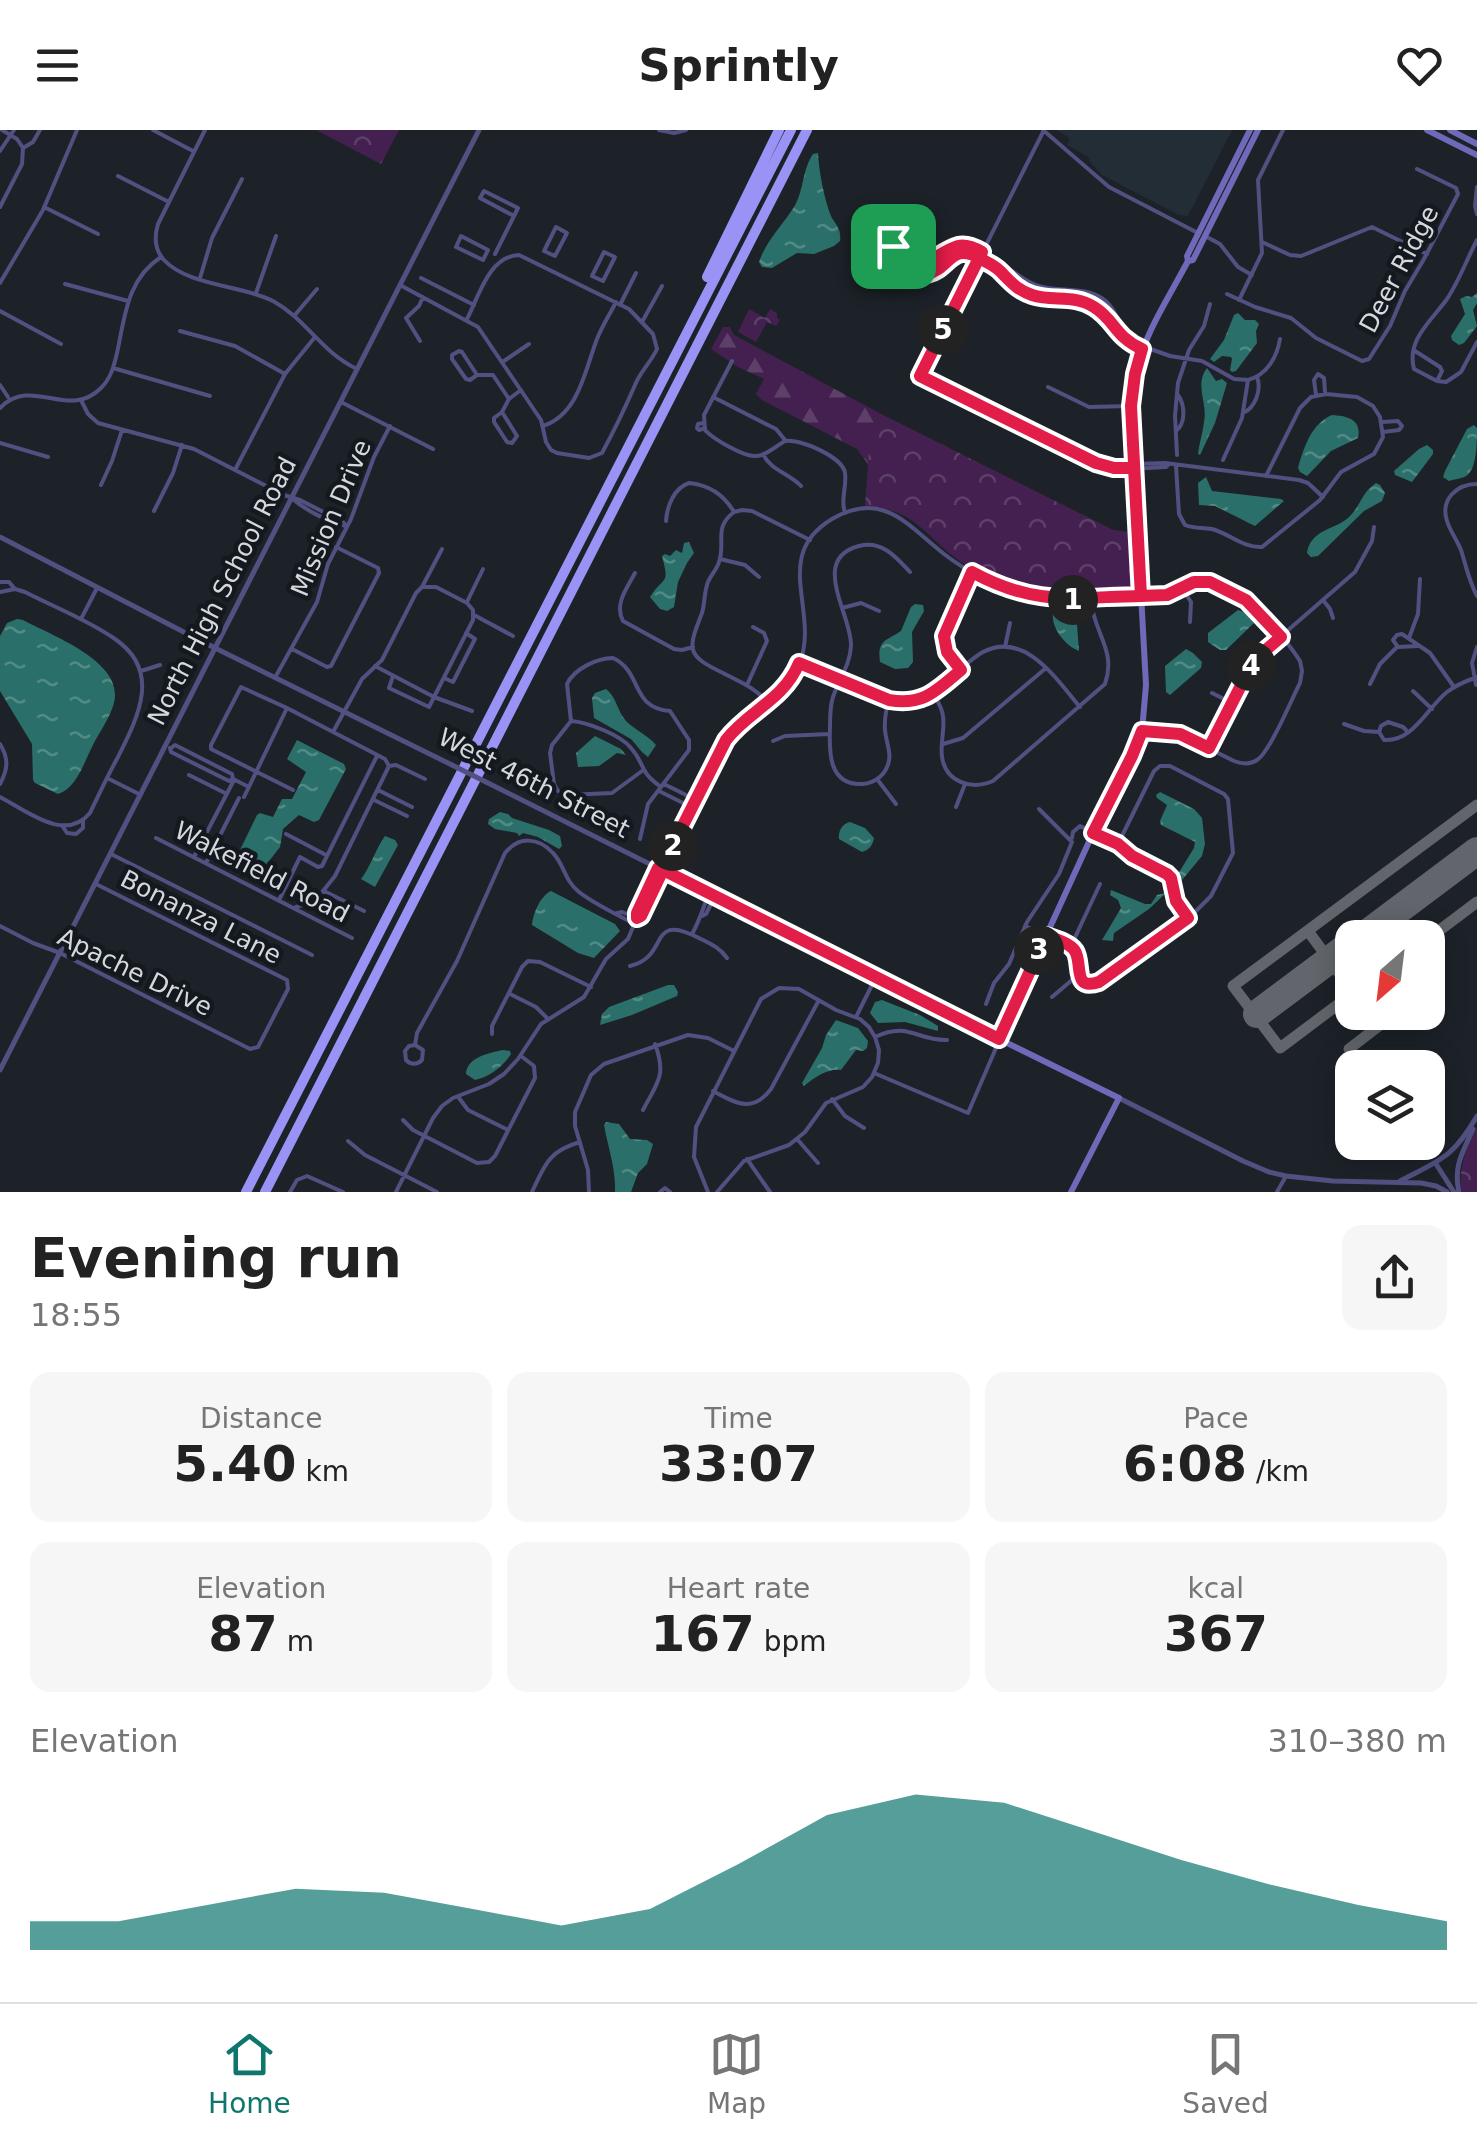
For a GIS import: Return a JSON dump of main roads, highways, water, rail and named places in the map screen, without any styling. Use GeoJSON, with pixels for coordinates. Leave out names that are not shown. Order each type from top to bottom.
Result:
{"type":"FeatureCollection","features":[{"type":"Feature","properties":{"kind":"highway"},"geometry":{"type":"LineString","coordinates":[[662,377],[779,130]]}},
{"type":"Feature","properties":{"kind":"highway"},"geometry":{"type":"LineString","coordinates":[[246,1192],[791,130]]}},
{"type":"Feature","properties":{"kind":"highway"},"geometry":{"type":"LineString","coordinates":[[265,1192],[807,130]]}},
{"type":"Feature","properties":{"kind":"highway"},"geometry":{"type":"LineString","coordinates":[[758,226],[816,130]]}},
{"type":"Feature","properties":{"kind":"main road"},"geometry":{"type":"LineString","coordinates":[[1202,234],[1250,130]]}},
{"type":"Feature","properties":{"kind":"main road"},"geometry":{"type":"LineString","coordinates":[[1202,234],[1258,130]]}},
{"type":"Feature","properties":{"kind":"main road"},"geometry":{"type":"LineString","coordinates":[[1427,130],[1477,155]]}},
{"type":"Feature","properties":{"kind":"main road"},"geometry":{"type":"LineString","coordinates":[[1450,130],[1477,144]]}},
{"type":"Feature","properties":{"kind":"main road","name":"West 46th Street"},"geometry":{"type":"LineString","coordinates":[[1071,1192],[1119,1098],[999,1039],[1142,731],[1146,686],[1131,406],[1143,346],[1188,261],[1194,260],[1202,234]]}},
{"type":"Feature","properties":{"kind":"water"},"geometry":{"type":"Polygon","coordinates":[[[818,153],[825,196],[840,241],[814,254],[797,253],[772,268],[762,267],[762,254],[794,207],[809,160],[818,153]]]}},
{"type":"Feature","properties":{"kind":"water"},"geometry":{"type":"Polygon","coordinates":[[[1477,293],[1473,310],[1477,326],[1459,345],[1451,336],[1465,314],[1460,299],[1477,293]]]}},
{"type":"Feature","properties":{"kind":"water"},"geometry":{"type":"Polygon","coordinates":[[[1238,313],[1259,324],[1257,343],[1232,372],[1231,357],[1222,356],[1214,362],[1210,359],[1238,313]]]}},
{"type":"Feature","properties":{"kind":"water"},"geometry":{"type":"Polygon","coordinates":[[[1207,368],[1216,381],[1222,379],[1227,383],[1200,455],[1205,415],[1201,388],[1207,368]]]}},
{"type":"Feature","properties":{"kind":"water"},"geometry":{"type":"Polygon","coordinates":[[[1332,415],[1355,423],[1358,438],[1331,451],[1307,476],[1298,468],[1306,444],[1319,424],[1332,415]]]}},
{"type":"Feature","properties":{"kind":"water"},"geometry":{"type":"Polygon","coordinates":[[[1474,425],[1476,455],[1470,473],[1449,481],[1443,477],[1445,471],[1467,429],[1474,425]]]}},
{"type":"Feature","properties":{"kind":"water"},"geometry":{"type":"Polygon","coordinates":[[[1427,445],[1433,454],[1412,482],[1395,475],[1394,471],[1427,445]]]}},
{"type":"Feature","properties":{"kind":"water"},"geometry":{"type":"Polygon","coordinates":[[[1206,477],[1212,491],[1284,501],[1255,526],[1215,506],[1199,505],[1198,483],[1206,477]]]}},
{"type":"Feature","properties":{"kind":"water"},"geometry":{"type":"Polygon","coordinates":[[[1376,483],[1385,493],[1382,501],[1364,511],[1318,556],[1311,557],[1307,553],[1314,539],[1345,521],[1376,483]]]}},
{"type":"Feature","properties":{"kind":"water"},"geometry":{"type":"Polygon","coordinates":[[[689,542],[694,553],[678,582],[674,607],[660,609],[650,597],[664,580],[662,556],[670,556],[676,550],[682,553],[684,543],[689,542]]]}},
{"type":"Feature","properties":{"kind":"water"},"geometry":{"type":"Polygon","coordinates":[[[915,604],[923,605],[924,611],[912,632],[913,662],[908,668],[895,669],[880,662],[880,649],[901,631],[915,604]]]}},
{"type":"Feature","properties":{"kind":"water"},"geometry":{"type":"Polygon","coordinates":[[[1071,608],[1076,612],[1079,651],[1063,640],[1053,622],[1054,609],[1071,608]]]}},
{"type":"Feature","properties":{"kind":"water"},"geometry":{"type":"Polygon","coordinates":[[[1238,610],[1254,623],[1226,650],[1208,642],[1208,633],[1238,610]]]}},
{"type":"Feature","properties":{"kind":"water"},"geometry":{"type":"Polygon","coordinates":[[[17,619],[94,659],[112,682],[115,695],[110,714],[75,780],[58,794],[33,780],[32,744],[0,691],[0,636],[7,623],[17,619]]]}},
{"type":"Feature","properties":{"kind":"water"},"geometry":{"type":"Polygon","coordinates":[[[1186,649],[1202,662],[1201,668],[1170,695],[1166,692],[1165,666],[1186,649]]]}},
{"type":"Feature","properties":{"kind":"water"},"geometry":{"type":"Polygon","coordinates":[[[606,689],[626,721],[656,745],[648,757],[631,739],[594,718],[592,698],[606,689]]]}},
{"type":"Feature","properties":{"kind":"water"},"geometry":{"type":"Polygon","coordinates":[[[595,736],[626,755],[617,753],[599,766],[578,767],[576,753],[595,736]]]}},
{"type":"Feature","properties":{"kind":"water"},"geometry":{"type":"Polygon","coordinates":[[[297,740],[344,764],[346,769],[319,820],[314,822],[299,815],[283,829],[280,847],[266,865],[240,850],[257,815],[273,817],[282,799],[292,799],[306,772],[287,759],[297,740]]]}},
{"type":"Feature","properties":{"kind":"water"},"geometry":{"type":"Polygon","coordinates":[[[1160,792],[1194,809],[1202,818],[1202,856],[1182,880],[1178,874],[1195,842],[1161,825],[1167,805],[1157,798],[1160,792]]]}},
{"type":"Feature","properties":{"kind":"water"},"geometry":{"type":"Polygon","coordinates":[[[500,812],[560,836],[562,846],[559,849],[538,837],[495,829],[488,824],[489,819],[500,812]]]}},
{"type":"Feature","properties":{"kind":"water"},"geometry":{"type":"Polygon","coordinates":[[[850,822],[865,828],[874,838],[867,850],[862,852],[839,839],[841,828],[850,822]]]}},
{"type":"Feature","properties":{"kind":"water"},"geometry":{"type":"Polygon","coordinates":[[[385,836],[398,845],[375,887],[361,879],[385,836]]]}},
{"type":"Feature","properties":{"kind":"water"},"geometry":{"type":"Polygon","coordinates":[[[1111,890],[1145,904],[1166,893],[1114,933],[1113,941],[1102,940],[1121,908],[1110,895],[1111,890]]]}},
{"type":"Feature","properties":{"kind":"water"},"geometry":{"type":"Polygon","coordinates":[[[551,891],[615,924],[620,931],[594,958],[578,953],[532,925],[538,906],[551,891]]]}},
{"type":"Feature","properties":{"kind":"water"},"geometry":{"type":"Polygon","coordinates":[[[674,985],[677,996],[600,1025],[602,1014],[609,1007],[674,985]]]}},
{"type":"Feature","properties":{"kind":"water"},"geometry":{"type":"Polygon","coordinates":[[[882,1000],[920,1015],[938,1026],[938,1031],[905,1022],[878,1023],[870,1013],[875,1002],[882,1000]]]}},
{"type":"Feature","properties":{"kind":"water"},"geometry":{"type":"Polygon","coordinates":[[[836,1020],[858,1028],[868,1041],[867,1048],[856,1050],[841,1070],[826,1072],[804,1086],[802,1083],[836,1020]]]}},
{"type":"Feature","properties":{"kind":"water"},"geometry":{"type":"Polygon","coordinates":[[[503,1050],[511,1054],[490,1074],[475,1080],[466,1074],[474,1060],[503,1050]]]}},
{"type":"Feature","properties":{"kind":"water"},"geometry":{"type":"Polygon","coordinates":[[[606,1122],[619,1124],[630,1139],[653,1144],[631,1192],[615,1192],[606,1122]]]}}]}
